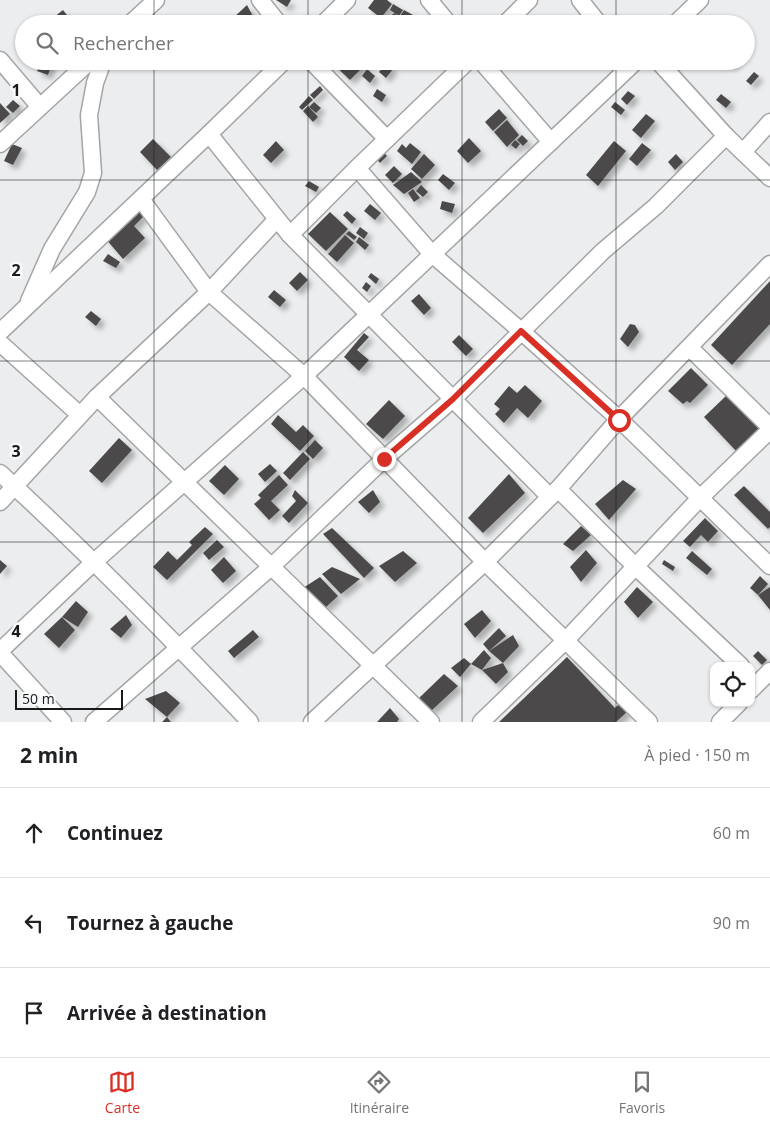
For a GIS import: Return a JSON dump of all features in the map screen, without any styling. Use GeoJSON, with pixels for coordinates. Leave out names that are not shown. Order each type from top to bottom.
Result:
{"type":"FeatureCollection","features":[{"type":"Feature","properties":{"kind":"street"},"geometry":{"type":"LineString","coordinates":[[140,15],[156,0]]}},
{"type":"Feature","properties":{"kind":"street"},"geometry":{"type":"LineString","coordinates":[[260,0],[272,15]]}},
{"type":"Feature","properties":{"kind":"street"},"geometry":{"type":"LineString","coordinates":[[332,15],[347,0]]}},
{"type":"Feature","properties":{"kind":"street"},"geometry":{"type":"LineString","coordinates":[[429,0],[442,15]]}},
{"type":"Feature","properties":{"kind":"street"},"geometry":{"type":"LineString","coordinates":[[514,15],[529,0]]}},
{"type":"Feature","properties":{"kind":"street"},"geometry":{"type":"LineString","coordinates":[[580,0],[592,15]]}},
{"type":"Feature","properties":{"kind":"street"},"geometry":{"type":"LineString","coordinates":[[685,15],[700,0]]}},
{"type":"Feature","properties":{"kind":"street"},"geometry":{"type":"LineString","coordinates":[[0,60],[40,107]]}},
{"type":"Feature","properties":{"kind":"street"},"geometry":{"type":"LineString","coordinates":[[0,144],[80,70]]}},
{"type":"Feature","properties":{"kind":"street"},"geometry":{"type":"LineString","coordinates":[[27,306],[52,249],[87,192],[93,173],[89,115],[95,83],[100,70]]}},
{"type":"Feature","properties":{"kind":"street"},"geometry":{"type":"LineString","coordinates":[[0,332],[210,134],[275,70]]}},
{"type":"Feature","properties":{"kind":"street"},"geometry":{"type":"LineString","coordinates":[[320,70],[387,139]]}},
{"type":"Feature","properties":{"kind":"street"},"geometry":{"type":"LineString","coordinates":[[290,236],[459,70]]}},
{"type":"Feature","properties":{"kind":"street"},"geometry":{"type":"LineString","coordinates":[[489,70],[551,142]]}},
{"type":"Feature","properties":{"kind":"street"},"geometry":{"type":"LineString","coordinates":[[63,722],[0,652],[94,562],[304,376],[551,142],[624,70]]}},
{"type":"Feature","properties":{"kind":"street"},"geometry":{"type":"LineString","coordinates":[[666,70],[726,136],[770,178]]}},
{"type":"Feature","properties":{"kind":"street"},"geometry":{"type":"LineString","coordinates":[[743,152],[770,122]]}},
{"type":"Feature","properties":{"kind":"street"},"geometry":{"type":"LineString","coordinates":[[210,134],[290,236],[453,399],[737,662]]}},
{"type":"Feature","properties":{"kind":"street"},"geometry":{"type":"LineString","coordinates":[[94,722],[271,567],[384,459],[453,399],[603,251],[656,206],[726,136]]}},
{"type":"Feature","properties":{"kind":"street"},"geometry":{"type":"LineString","coordinates":[[357,168],[432,254],[619,420],[770,566]]}},
{"type":"Feature","properties":{"kind":"street"},"geometry":{"type":"LineString","coordinates":[[141,199],[209,292],[304,376],[485,562],[566,640],[639,719]]}},
{"type":"Feature","properties":{"kind":"street"},"geometry":{"type":"LineString","coordinates":[[0,502],[97,397],[209,292],[277,218]]}},
{"type":"Feature","properties":{"kind":"street"},"geometry":{"type":"LineString","coordinates":[[312,722],[485,562],[554,493],[619,420],[770,264]]}},
{"type":"Feature","properties":{"kind":"street"},"geometry":{"type":"LineString","coordinates":[[0,343],[80,415]]}},
{"type":"Feature","properties":{"kind":"street"},"geometry":{"type":"LineString","coordinates":[[482,722],[566,640],[700,498],[770,429],[690,348]]}},
{"type":"Feature","properties":{"kind":"street"},"geometry":{"type":"LineString","coordinates":[[97,397],[431,722]]}},
{"type":"Feature","properties":{"kind":"street"},"geometry":{"type":"LineString","coordinates":[[0,474],[94,562],[179,646],[250,722]]}},
{"type":"Feature","properties":{"kind":"street"},"geometry":{"type":"LineString","coordinates":[[720,722],[735,707]]}},
{"type":"Feature","properties":{"kind":"building"},"geometry":{"type":"Polygon","coordinates":[[[276,0],[291,0],[287,7],[276,0]]]}},
{"type":"Feature","properties":{"kind":"building"},"geometry":{"type":"Polygon","coordinates":[[[374,0],[387,0],[392,4],[383,15],[377,15],[368,8],[374,0]]]}},
{"type":"Feature","properties":{"kind":"building"},"geometry":{"type":"Polygon","coordinates":[[[393,4],[403,10],[398,15],[390,10],[393,4]]]}},
{"type":"Feature","properties":{"kind":"building"},"geometry":{"type":"Polygon","coordinates":[[[247,5],[252,15],[236,15],[247,5]]]}},
{"type":"Feature","properties":{"kind":"building"},"geometry":{"type":"Polygon","coordinates":[[[63,10],[67,15],[57,15],[63,10]]]}},
{"type":"Feature","properties":{"kind":"building"},"geometry":{"type":"Polygon","coordinates":[[[404,10],[413,15],[401,15],[404,10]]]}},
{"type":"Feature","properties":{"kind":"building"},"geometry":{"type":"Polygon","coordinates":[[[37,70],[50,70],[48,75],[37,70]]]}},
{"type":"Feature","properties":{"kind":"building"},"geometry":{"type":"Polygon","coordinates":[[[339,70],[360,70],[350,80],[339,70]]]}},
{"type":"Feature","properties":{"kind":"building"},"geometry":{"type":"Polygon","coordinates":[[[368,70],[375,76],[370,83],[362,76],[368,70]]]}},
{"type":"Feature","properties":{"kind":"building"},"geometry":{"type":"Polygon","coordinates":[[[381,70],[392,70],[386,78],[379,72],[381,70]]]}},
{"type":"Feature","properties":{"kind":"building"},"geometry":{"type":"Polygon","coordinates":[[[754,72],[759,76],[751,85],[746,81],[754,72]]]}},
{"type":"Feature","properties":{"kind":"building"},"geometry":{"type":"Polygon","coordinates":[[[320,86],[323,90],[314,99],[310,95],[320,86]]]}},
{"type":"Feature","properties":{"kind":"building"},"geometry":{"type":"Polygon","coordinates":[[[377,89],[386,95],[382,102],[373,96],[377,89]]]}},
{"type":"Feature","properties":{"kind":"building"},"geometry":{"type":"Polygon","coordinates":[[[628,91],[635,96],[627,105],[621,99],[628,91]]]}},
{"type":"Feature","properties":{"kind":"building"},"geometry":{"type":"Polygon","coordinates":[[[721,94],[731,102],[726,108],[716,100],[721,94]]]}},
{"type":"Feature","properties":{"kind":"building"},"geometry":{"type":"Polygon","coordinates":[[[309,96],[313,100],[302,110],[299,107],[309,96]]]}},
{"type":"Feature","properties":{"kind":"building"},"geometry":{"type":"Polygon","coordinates":[[[13,100],[20,106],[13,113],[6,107],[13,100]]]}},
{"type":"Feature","properties":{"kind":"building"},"geometry":{"type":"Polygon","coordinates":[[[314,102],[321,108],[316,113],[309,107],[314,102]]]}},
{"type":"Feature","properties":{"kind":"building"},"geometry":{"type":"Polygon","coordinates":[[[615,102],[625,110],[621,115],[611,107],[615,102]]]}},
{"type":"Feature","properties":{"kind":"building"},"geometry":{"type":"Polygon","coordinates":[[[0,103],[10,114],[0,123],[0,103]]]}},
{"type":"Feature","properties":{"kind":"building"},"geometry":{"type":"Polygon","coordinates":[[[308,106],[318,117],[313,122],[303,111],[308,106]]]}},
{"type":"Feature","properties":{"kind":"building"},"geometry":{"type":"Polygon","coordinates":[[[499,109],[507,118],[493,131],[485,122],[499,109]]]}},
{"type":"Feature","properties":{"kind":"building"},"geometry":{"type":"Polygon","coordinates":[[[646,114],[655,121],[641,138],[632,130],[646,114]]]}},
{"type":"Feature","properties":{"kind":"building"},"geometry":{"type":"Polygon","coordinates":[[[507,120],[519,135],[507,147],[494,132],[507,120]]]}},
{"type":"Feature","properties":{"kind":"building"},"geometry":{"type":"Polygon","coordinates":[[[522,135],[528,141],[523,146],[517,140],[522,135]]]}},
{"type":"Feature","properties":{"kind":"building"},"geometry":{"type":"Polygon","coordinates":[[[469,138],[481,151],[468,163],[457,151],[469,138]]]}},
{"type":"Feature","properties":{"kind":"building"},"geometry":{"type":"Polygon","coordinates":[[[153,139],[171,157],[157,170],[140,152],[153,139]]]}},
{"type":"Feature","properties":{"kind":"building"},"geometry":{"type":"Polygon","coordinates":[[[515,140],[520,144],[516,149],[511,145],[515,140]]]}},
{"type":"Feature","properties":{"kind":"building"},"geometry":{"type":"Polygon","coordinates":[[[276,141],[284,150],[271,163],[263,155],[276,141]]]}},
{"type":"Feature","properties":{"kind":"building"},"geometry":{"type":"Polygon","coordinates":[[[614,141],[626,151],[598,186],[586,175],[614,141]]]}},
{"type":"Feature","properties":{"kind":"building"},"geometry":{"type":"Polygon","coordinates":[[[410,143],[421,152],[412,164],[397,151],[402,144],[406,148],[410,143]]]}},
{"type":"Feature","properties":{"kind":"building"},"geometry":{"type":"Polygon","coordinates":[[[642,143],[651,150],[637,166],[629,159],[642,143]]]}},
{"type":"Feature","properties":{"kind":"building"},"geometry":{"type":"Polygon","coordinates":[[[12,144],[22,148],[13,165],[4,161],[12,144]]]}},
{"type":"Feature","properties":{"kind":"building"},"geometry":{"type":"Polygon","coordinates":[[[382,150],[387,156],[380,163],[375,157],[382,150]]]}},
{"type":"Feature","properties":{"kind":"building"},"geometry":{"type":"Polygon","coordinates":[[[424,154],[435,165],[422,179],[411,169],[424,154]]]}},
{"type":"Feature","properties":{"kind":"building"},"geometry":{"type":"Polygon","coordinates":[[[676,154],[683,162],[675,170],[668,162],[676,154]]]}},
{"type":"Feature","properties":{"kind":"building"},"geometry":{"type":"Polygon","coordinates":[[[394,166],[402,174],[393,183],[385,175],[394,166]]]}},
{"type":"Feature","properties":{"kind":"building"},"geometry":{"type":"Polygon","coordinates":[[[411,172],[422,182],[404,194],[393,185],[411,172]]]}},
{"type":"Feature","properties":{"kind":"building"},"geometry":{"type":"Polygon","coordinates":[[[443,174],[455,183],[449,190],[438,180],[443,174]]]}},
{"type":"Feature","properties":{"kind":"building"},"geometry":{"type":"Polygon","coordinates":[[[309,181],[319,187],[316,192],[305,186],[309,181]]]}},
{"type":"Feature","properties":{"kind":"building"},"geometry":{"type":"Polygon","coordinates":[[[421,185],[428,192],[423,197],[416,191],[421,185]]]}},
{"type":"Feature","properties":{"kind":"building"},"geometry":{"type":"Polygon","coordinates":[[[413,189],[420,198],[414,202],[408,193],[413,189]]]}},
{"type":"Feature","properties":{"kind":"building"},"geometry":{"type":"Polygon","coordinates":[[[442,201],[455,204],[452,213],[440,209],[442,201]]]}},
{"type":"Feature","properties":{"kind":"building"},"geometry":{"type":"Polygon","coordinates":[[[370,204],[381,213],[375,220],[364,211],[370,204]]]}},
{"type":"Feature","properties":{"kind":"building"},"geometry":{"type":"Polygon","coordinates":[[[137,209],[144,216],[134,226],[145,238],[123,259],[105,238],[137,209]]]}},
{"type":"Feature","properties":{"kind":"building"},"geometry":{"type":"Polygon","coordinates":[[[347,211],[356,219],[352,224],[343,215],[347,211]]]}},
{"type":"Feature","properties":{"kind":"building"},"geometry":{"type":"Polygon","coordinates":[[[330,212],[348,229],[326,251],[308,234],[330,212]]]}},
{"type":"Feature","properties":{"kind":"building"},"geometry":{"type":"Polygon","coordinates":[[[360,227],[368,233],[364,239],[356,233],[360,227]]]}},
{"type":"Feature","properties":{"kind":"building"},"geometry":{"type":"Polygon","coordinates":[[[349,231],[357,237],[354,240],[346,234],[349,231]]]}},
{"type":"Feature","properties":{"kind":"building"},"geometry":{"type":"Polygon","coordinates":[[[345,235],[354,243],[337,262],[328,254],[345,235]]]}},
{"type":"Feature","properties":{"kind":"building"},"geometry":{"type":"Polygon","coordinates":[[[359,237],[369,245],[365,250],[356,242],[359,237]]]}},
{"type":"Feature","properties":{"kind":"building"},"geometry":{"type":"Polygon","coordinates":[[[108,254],[120,262],[116,268],[103,261],[108,254]]]}},
{"type":"Feature","properties":{"kind":"building"},"geometry":{"type":"Polygon","coordinates":[[[300,272],[308,280],[297,291],[289,283],[300,272]]]}},
{"type":"Feature","properties":{"kind":"building"},"geometry":{"type":"Polygon","coordinates":[[[371,273],[379,279],[376,284],[368,277],[371,273]]]}},
{"type":"Feature","properties":{"kind":"building"},"geometry":{"type":"Polygon","coordinates":[[[770,281],[770,324],[732,365],[711,345],[770,281]]]}},
{"type":"Feature","properties":{"kind":"building"},"geometry":{"type":"Polygon","coordinates":[[[366,282],[371,286],[367,292],[362,288],[366,282]]]}},
{"type":"Feature","properties":{"kind":"building"},"geometry":{"type":"Polygon","coordinates":[[[274,290],[286,300],[280,307],[268,297],[274,290]]]}},
{"type":"Feature","properties":{"kind":"building"},"geometry":{"type":"Polygon","coordinates":[[[419,294],[431,308],[424,315],[411,301],[419,294]]]}},
{"type":"Feature","properties":{"kind":"building"},"geometry":{"type":"Polygon","coordinates":[[[91,311],[101,319],[96,326],[85,317],[91,311]]]}},
{"type":"Feature","properties":{"kind":"building"},"geometry":{"type":"Polygon","coordinates":[[[630,324],[635,325],[639,332],[628,347],[620,339],[630,324]]]}},
{"type":"Feature","properties":{"kind":"building"},"geometry":{"type":"Polygon","coordinates":[[[364,333],[369,337],[357,350],[369,360],[359,371],[344,357],[364,333]]]}},
{"type":"Feature","properties":{"kind":"building"},"geometry":{"type":"Polygon","coordinates":[[[459,335],[473,349],[466,356],[452,342],[459,335]]]}},
{"type":"Feature","properties":{"kind":"building"},"geometry":{"type":"Polygon","coordinates":[[[691,368],[708,385],[690,403],[687,401],[683,404],[668,391],[691,368]]]}},
{"type":"Feature","properties":{"kind":"building"},"geometry":{"type":"Polygon","coordinates":[[[525,385],[542,401],[528,418],[517,408],[504,423],[495,414],[500,409],[494,404],[509,386],[517,393],[525,385]]]}},
{"type":"Feature","properties":{"kind":"building"},"geometry":{"type":"Polygon","coordinates":[[[728,394],[762,430],[738,453],[704,417],[728,394]]]}},
{"type":"Feature","properties":{"kind":"building"},"geometry":{"type":"Polygon","coordinates":[[[389,400],[405,416],[383,439],[366,424],[389,400]]]}},
{"type":"Feature","properties":{"kind":"building"},"geometry":{"type":"Polygon","coordinates":[[[278,415],[296,432],[303,425],[314,436],[300,451],[271,424],[278,415]]]}},
{"type":"Feature","properties":{"kind":"building"},"geometry":{"type":"Polygon","coordinates":[[[119,438],[132,450],[102,483],[89,471],[119,438]]]}},
{"type":"Feature","properties":{"kind":"building"},"geometry":{"type":"Polygon","coordinates":[[[315,440],[323,448],[313,459],[305,451],[315,440]]]}},
{"type":"Feature","properties":{"kind":"building"},"geometry":{"type":"Polygon","coordinates":[[[303,452],[310,459],[290,480],[283,473],[303,452]]]}},
{"type":"Feature","properties":{"kind":"building"},"geometry":{"type":"Polygon","coordinates":[[[270,464],[277,471],[265,482],[258,474],[270,464]]]}},
{"type":"Feature","properties":{"kind":"building"},"geometry":{"type":"Polygon","coordinates":[[[225,465],[239,479],[224,495],[209,481],[225,465]]]}},
{"type":"Feature","properties":{"kind":"building"},"geometry":{"type":"Polygon","coordinates":[[[509,474],[525,493],[483,533],[468,518],[509,474]]]}},
{"type":"Feature","properties":{"kind":"building"},"geometry":{"type":"Polygon","coordinates":[[[279,475],[288,485],[271,501],[280,510],[269,520],[254,504],[261,498],[258,495],[279,475]]]}},
{"type":"Feature","properties":{"kind":"building"},"geometry":{"type":"Polygon","coordinates":[[[623,480],[636,489],[609,520],[595,504],[623,480]]]}},
{"type":"Feature","properties":{"kind":"building"},"geometry":{"type":"Polygon","coordinates":[[[744,486],[770,512],[770,527],[768,529],[734,495],[744,486]]]}},
{"type":"Feature","properties":{"kind":"building"},"geometry":{"type":"Polygon","coordinates":[[[295,490],[308,503],[289,523],[282,516],[296,501],[292,496],[295,490]]]}},
{"type":"Feature","properties":{"kind":"building"},"geometry":{"type":"Polygon","coordinates":[[[373,490],[380,502],[369,513],[358,502],[373,490]]]}},
{"type":"Feature","properties":{"kind":"building"},"geometry":{"type":"Polygon","coordinates":[[[705,518],[718,531],[708,542],[701,535],[690,547],[683,541],[705,518]]]}},
{"type":"Feature","properties":{"kind":"building"},"geometry":{"type":"Polygon","coordinates":[[[581,526],[591,535],[573,551],[563,544],[581,526]]]}},
{"type":"Feature","properties":{"kind":"building"},"geometry":{"type":"Polygon","coordinates":[[[205,527],[213,534],[167,580],[153,567],[168,551],[177,560],[192,545],[189,542],[205,527]]]}},
{"type":"Feature","properties":{"kind":"building"},"geometry":{"type":"Polygon","coordinates":[[[332,528],[374,568],[364,578],[323,534],[332,528]]]}},
{"type":"Feature","properties":{"kind":"building"},"geometry":{"type":"Polygon","coordinates":[[[217,540],[224,547],[209,560],[203,553],[217,540]]]}},
{"type":"Feature","properties":{"kind":"building"},"geometry":{"type":"Polygon","coordinates":[[[586,550],[597,563],[581,582],[570,567],[586,550]]]}},
{"type":"Feature","properties":{"kind":"building"},"geometry":{"type":"Polygon","coordinates":[[[403,551],[417,563],[395,582],[379,566],[403,551]]]}},
{"type":"Feature","properties":{"kind":"building"},"geometry":{"type":"Polygon","coordinates":[[[692,551],[712,569],[707,575],[686,558],[692,551]]]}},
{"type":"Feature","properties":{"kind":"building"},"geometry":{"type":"Polygon","coordinates":[[[224,557],[236,571],[223,583],[211,570],[224,557]]]}},
{"type":"Feature","properties":{"kind":"building"},"geometry":{"type":"Polygon","coordinates":[[[0,560],[7,566],[0,574],[0,560]]]}},
{"type":"Feature","properties":{"kind":"building"},"geometry":{"type":"Polygon","coordinates":[[[664,560],[675,567],[673,571],[662,564],[664,560]]]}},
{"type":"Feature","properties":{"kind":"building"},"geometry":{"type":"Polygon","coordinates":[[[332,567],[360,579],[341,594],[322,574],[332,567]]]}},
{"type":"Feature","properties":{"kind":"building"},"geometry":{"type":"Polygon","coordinates":[[[760,576],[768,584],[758,595],[750,588],[760,576]]]}},
{"type":"Feature","properties":{"kind":"building"},"geometry":{"type":"Polygon","coordinates":[[[320,577],[338,596],[325,608],[303,588],[320,577]]]}},
{"type":"Feature","properties":{"kind":"building"},"geometry":{"type":"Polygon","coordinates":[[[637,587],[653,602],[638,618],[624,602],[637,587]]]}},
{"type":"Feature","properties":{"kind":"building"},"geometry":{"type":"Polygon","coordinates":[[[770,587],[770,610],[758,595],[770,587]]]}},
{"type":"Feature","properties":{"kind":"building"},"geometry":{"type":"Polygon","coordinates":[[[76,601],[88,612],[78,627],[62,617],[76,601]]]}},
{"type":"Feature","properties":{"kind":"building"},"geometry":{"type":"Polygon","coordinates":[[[482,610],[491,621],[475,638],[464,624],[482,610]]]}},
{"type":"Feature","properties":{"kind":"building"},"geometry":{"type":"Polygon","coordinates":[[[126,615],[132,625],[121,638],[110,629],[126,615]]]}},
{"type":"Feature","properties":{"kind":"building"},"geometry":{"type":"Polygon","coordinates":[[[62,617],[75,630],[59,648],[44,634],[62,617]]]}},
{"type":"Feature","properties":{"kind":"building"},"geometry":{"type":"Polygon","coordinates":[[[499,628],[506,636],[489,651],[483,644],[499,628]]]}},
{"type":"Feature","properties":{"kind":"building"},"geometry":{"type":"Polygon","coordinates":[[[253,630],[259,637],[234,658],[228,651],[253,630]]]}},
{"type":"Feature","properties":{"kind":"building"},"geometry":{"type":"Polygon","coordinates":[[[513,635],[519,646],[503,663],[489,651],[513,635]]]}},
{"type":"Feature","properties":{"kind":"building"},"geometry":{"type":"Polygon","coordinates":[[[484,650],[491,658],[482,670],[471,664],[484,650]]]}},
{"type":"Feature","properties":{"kind":"building"},"geometry":{"type":"Polygon","coordinates":[[[758,651],[767,660],[762,665],[753,656],[758,651]]]}},
{"type":"Feature","properties":{"kind":"building"},"geometry":{"type":"Polygon","coordinates":[[[567,657],[615,708],[619,704],[628,711],[616,722],[499,722],[567,657]]]}},
{"type":"Feature","properties":{"kind":"building"},"geometry":{"type":"Polygon","coordinates":[[[464,658],[471,664],[460,677],[451,668],[464,658]]]}},
{"type":"Feature","properties":{"kind":"building"},"geometry":{"type":"Polygon","coordinates":[[[503,663],[508,672],[496,684],[482,670],[503,663]]]}},
{"type":"Feature","properties":{"kind":"building"},"geometry":{"type":"Polygon","coordinates":[[[444,674],[458,686],[431,711],[418,699],[444,674]]]}},
{"type":"Feature","properties":{"kind":"building"},"geometry":{"type":"Polygon","coordinates":[[[166,691],[180,703],[167,717],[145,699],[166,691]]]}},
{"type":"Feature","properties":{"kind":"building"},"geometry":{"type":"Polygon","coordinates":[[[390,708],[399,719],[397,722],[377,722],[390,708]]]}},
{"type":"Feature","properties":{"kind":"building"},"geometry":{"type":"Polygon","coordinates":[[[167,717],[171,722],[162,722],[167,717]]]}},
{"type":"Feature","properties":{"kind":"route"},"geometry":{"type":"LineString","coordinates":[[384,459],[453,399],[521,331],[619,420]]}}]}
